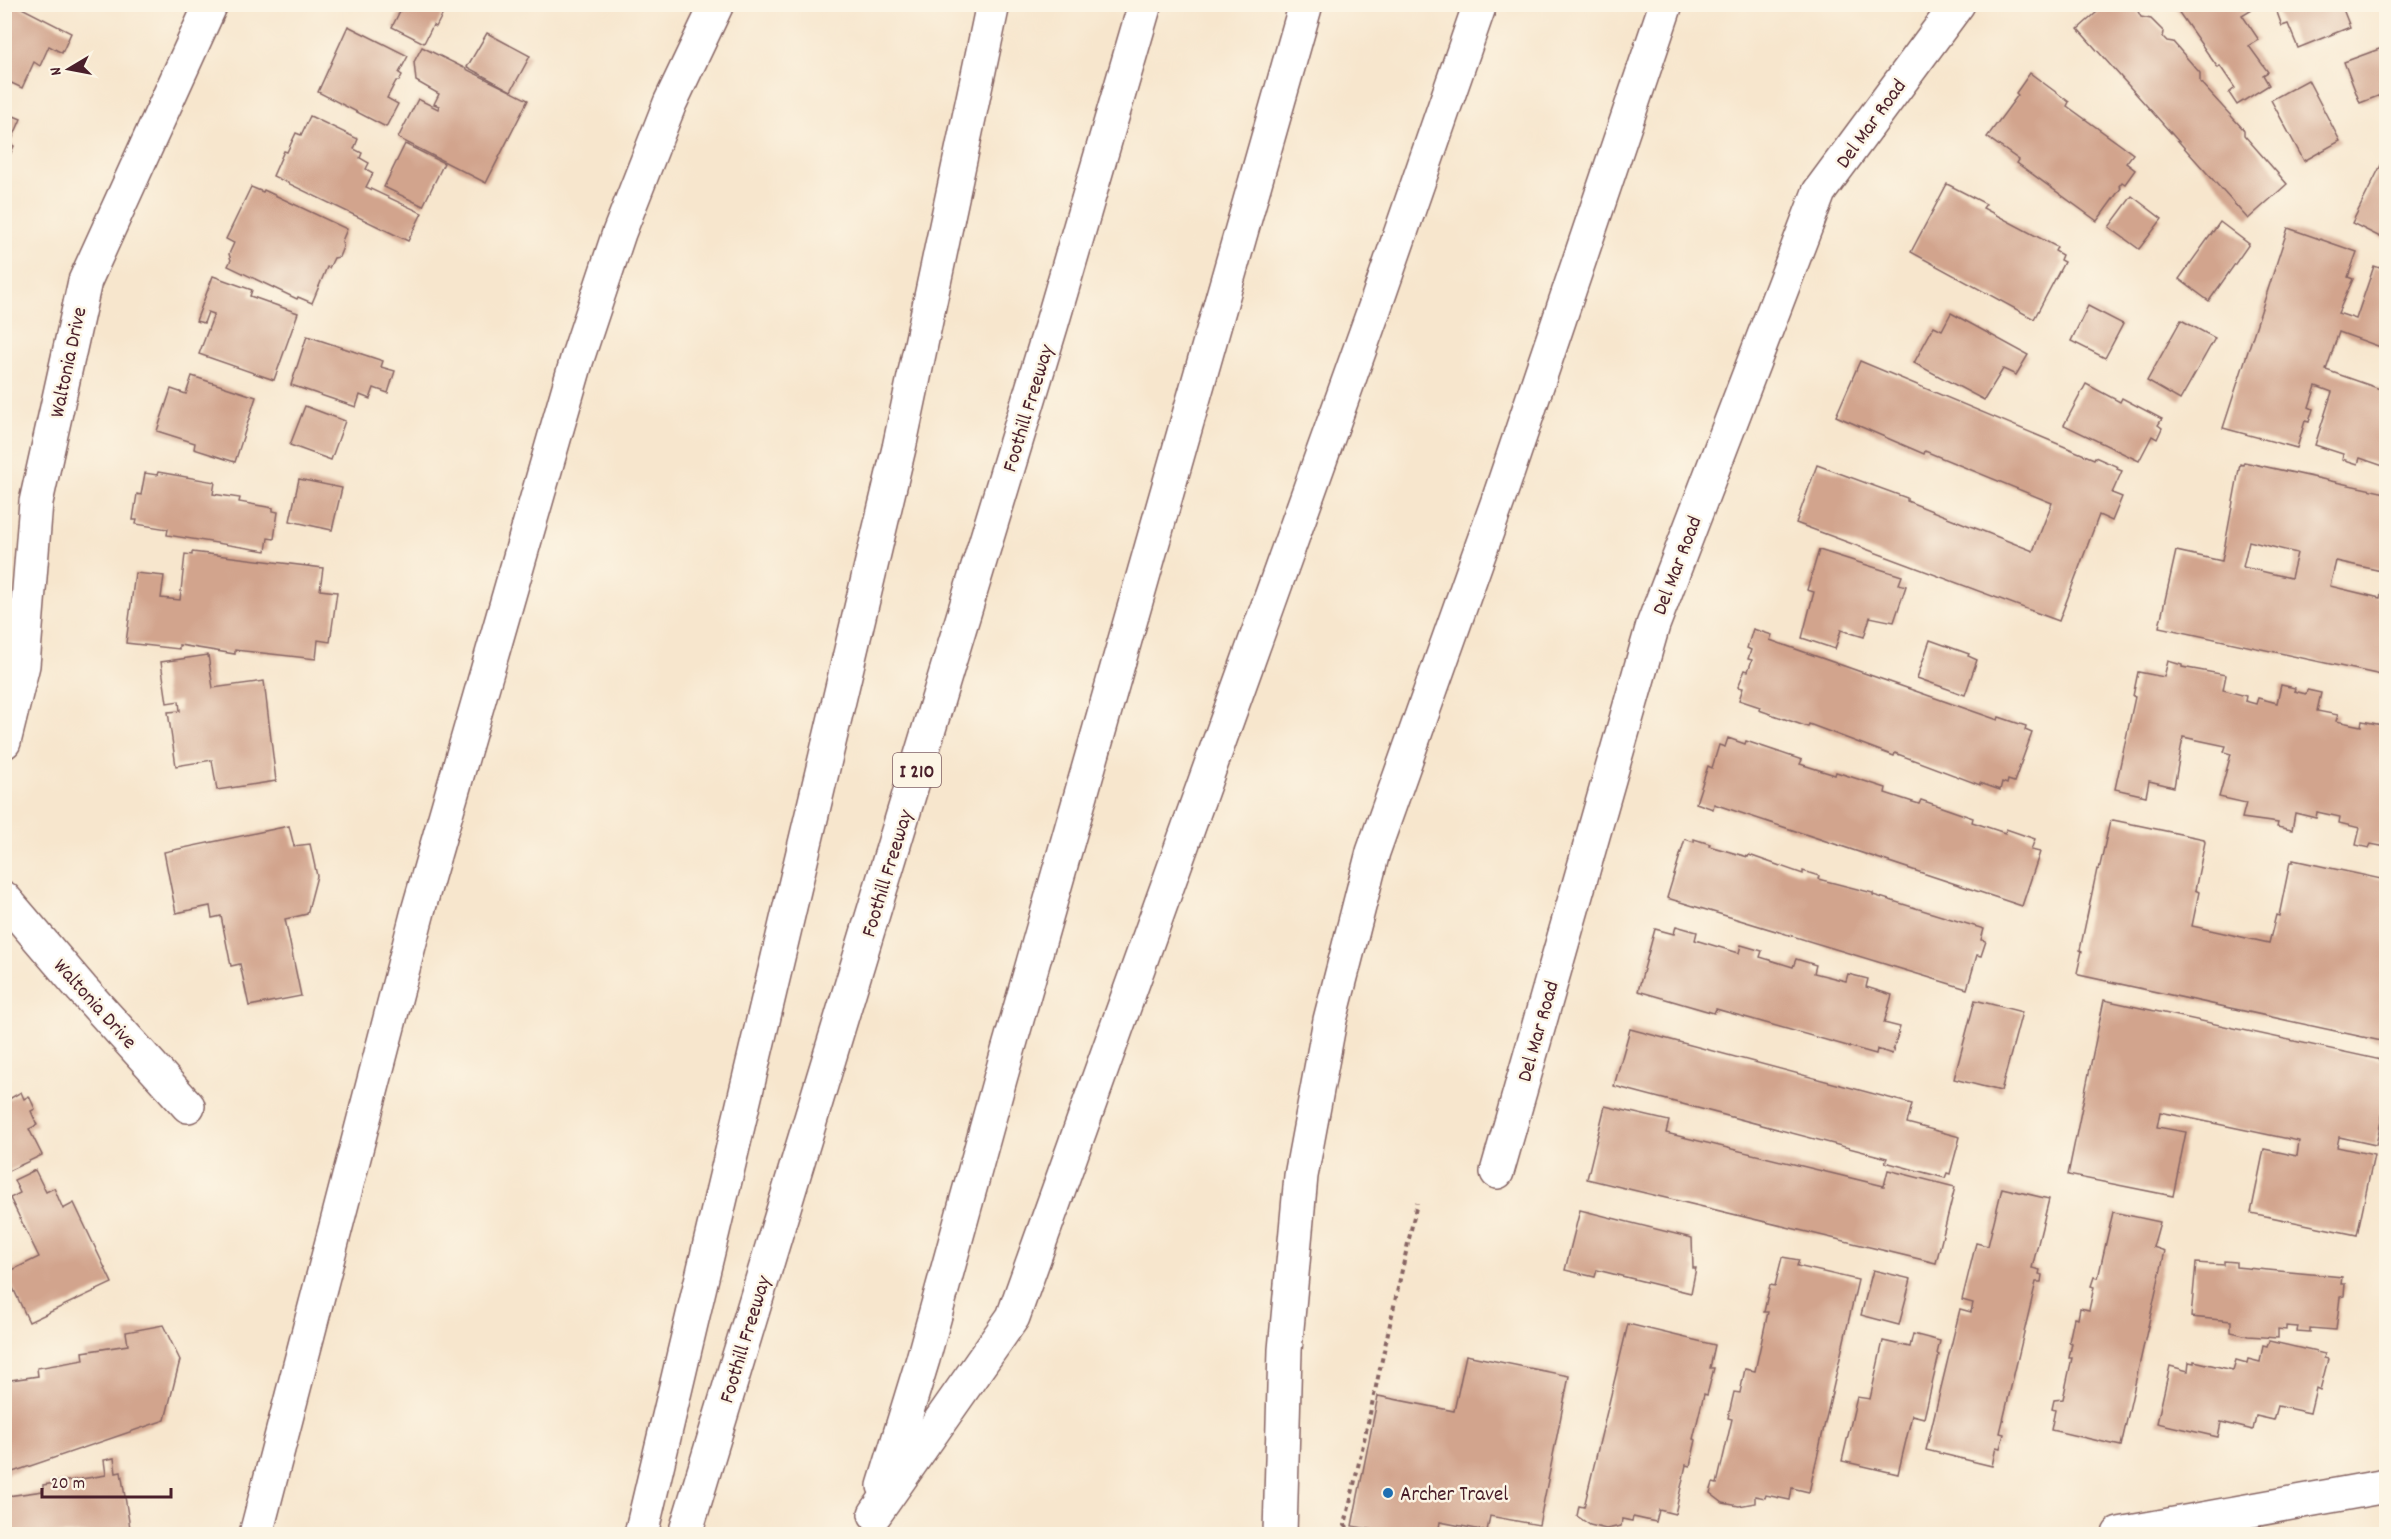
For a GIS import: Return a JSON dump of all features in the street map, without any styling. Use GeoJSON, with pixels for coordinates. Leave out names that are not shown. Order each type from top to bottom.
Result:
{"type":"FeatureCollection","features":[{"type":"Feature","properties":{"kind":"main road","name":"Waltonia Drive"},"geometry":{"type":"LineString","coordinates":[[4,742],[23,665],[36,502],[85,280],[211,4]]}},
{"type":"Feature","properties":{"kind":"main road"},"geometry":{"type":"LineString","coordinates":[[256,1534],[418,911],[577,359],[619,233],[666,114],[717,4]]}},
{"type":"Feature","properties":{"kind":"main road"},"geometry":{"type":"LineString","coordinates":[[642,1534],[899,448],[993,4]]}},
{"type":"Feature","properties":{"kind":"main road","name":"Foothill Freeway"},"geometry":{"type":"LineString","coordinates":[[685,1534],[1052,323],[1145,4]]}},
{"type":"Feature","properties":{"kind":"main road"},"geometry":{"type":"LineString","coordinates":[[872,1524],[923,1359],[1000,1079],[1306,4]]}},
{"type":"Feature","properties":{"kind":"main road"},"geometry":{"type":"LineString","coordinates":[[872,1524],[1013,1317],[1375,307],[1480,4]]}},
{"type":"Feature","properties":{"kind":"main road"},"geometry":{"type":"LineString","coordinates":[[1280,1534],[1285,1350],[1301,1176],[1330,1020],[1373,852],[1499,498],[1666,4]]}},
{"type":"Feature","properties":{"kind":"main road","name":"Del Mar Road"},"geometry":{"type":"LineString","coordinates":[[1497,1172],[1653,625],[1819,192],[1958,4]]}},
{"type":"Feature","properties":{"kind":"main road","name":"Waltonia Drive"},"geometry":{"type":"LineString","coordinates":[[4,898],[82,989],[188,1106]]}},
{"type":"Feature","properties":{"kind":"main road"},"geometry":{"type":"LineString","coordinates":[[2119,1534],[2386,1486]]}},
{"type":"Feature","properties":{"kind":"path"},"geometry":{"type":"LineString","coordinates":[[1354,1534],[1345,1525],[1417,1203]]}},
{"type":"Feature","properties":{"kind":"building"},"geometry":{"type":"Polygon","coordinates":[[[5,4],[14,4],[71,33],[62,53],[49,46],[40,66],[34,62],[22,88],[5,80],[5,4]]]}},
{"type":"Feature","properties":{"kind":"building"},"geometry":{"type":"Polygon","coordinates":[[[397,4],[448,4],[436,27],[433,25],[424,43],[392,27],[402,7],[397,4]]]}},
{"type":"Feature","properties":{"kind":"building"},"geometry":{"type":"Polygon","coordinates":[[[2106,4],[2134,4],[2141,17],[2151,19],[2164,32],[2163,37],[2173,42],[2200,73],[2200,82],[2244,130],[2244,135],[2287,184],[2248,219],[2078,29],[2106,4]]]}},
{"type":"Feature","properties":{"kind":"building"},"geometry":{"type":"Polygon","coordinates":[[[2173,4],[2249,4],[2252,9],[2242,15],[2259,40],[2249,46],[2268,72],[2263,75],[2269,85],[2237,105],[2229,93],[2235,88],[2220,66],[2218,68],[2173,4]]]}},
{"type":"Feature","properties":{"kind":"building"},"geometry":{"type":"Polygon","coordinates":[[[2274,4],[2341,4],[2350,27],[2298,48],[2288,24],[2282,26],[2274,4]]]}},
{"type":"Feature","properties":{"kind":"building"},"geometry":{"type":"Polygon","coordinates":[[[348,26],[408,56],[399,73],[402,75],[399,81],[396,81],[387,98],[398,104],[386,127],[318,92],[348,26]]]}},
{"type":"Feature","properties":{"kind":"building"},"geometry":{"type":"Polygon","coordinates":[[[487,33],[530,56],[511,91],[467,67],[487,33]]]}},
{"type":"Feature","properties":{"kind":"building"},"geometry":{"type":"Polygon","coordinates":[[[422,47],[528,100],[486,183],[398,138],[418,99],[438,109],[439,106],[434,104],[439,94],[416,81],[414,62],[422,47]]]}},
{"type":"Feature","properties":{"kind":"building"},"geometry":{"type":"Polygon","coordinates":[[[2382,48],[2386,60],[2386,93],[2360,103],[2344,62],[2382,48]]]}},
{"type":"Feature","properties":{"kind":"building"},"geometry":{"type":"Polygon","coordinates":[[[2030,73],[2069,102],[2067,106],[2133,154],[2126,163],[2135,170],[2125,184],[2122,182],[2119,186],[2121,188],[2097,221],[2017,163],[2019,160],[1987,137],[2018,95],[2016,93],[2030,73]]]}},
{"type":"Feature","properties":{"kind":"building"},"geometry":{"type":"Polygon","coordinates":[[[2308,80],[2340,141],[2304,161],[2271,100],[2308,80]]]}},
{"type":"Feature","properties":{"kind":"building"},"geometry":{"type":"Polygon","coordinates":[[[4,112],[21,119],[10,144],[14,146],[4,168],[4,112]]]}},
{"type":"Feature","properties":{"kind":"building"},"geometry":{"type":"Polygon","coordinates":[[[310,116],[358,139],[354,149],[362,153],[360,158],[369,163],[366,169],[373,173],[366,187],[422,213],[408,241],[273,176],[284,151],[287,152],[296,133],[301,135],[310,116]]]}},
{"type":"Feature","properties":{"kind":"building"},"geometry":{"type":"Polygon","coordinates":[[[405,144],[444,163],[423,206],[384,187],[405,144]]]}},
{"type":"Feature","properties":{"kind":"building"},"geometry":{"type":"Polygon","coordinates":[[[2386,155],[2386,240],[2352,223],[2386,155]]]}},
{"type":"Feature","properties":{"kind":"building"},"geometry":{"type":"Polygon","coordinates":[[[1947,184],[1986,204],[1983,208],[2057,247],[2055,251],[2062,255],[2060,260],[2064,262],[2034,319],[1911,252],[1947,184]]]}},
{"type":"Feature","properties":{"kind":"building"},"geometry":{"type":"Polygon","coordinates":[[[251,187],[263,192],[264,190],[347,229],[339,257],[334,258],[329,268],[327,267],[312,303],[298,297],[297,299],[228,266],[231,260],[229,254],[234,243],[226,239],[251,187]]]}},
{"type":"Feature","properties":{"kind":"building"},"geometry":{"type":"Polygon","coordinates":[[[2132,196],[2162,219],[2139,249],[2109,227],[2132,196]]]}},
{"type":"Feature","properties":{"kind":"building"},"geometry":{"type":"Polygon","coordinates":[[[2220,222],[2249,244],[2209,301],[2179,279],[2220,222]]]}},
{"type":"Feature","properties":{"kind":"building"},"geometry":{"type":"Polygon","coordinates":[[[2288,228],[2357,252],[2348,277],[2353,279],[2338,313],[2356,319],[2374,266],[2386,270],[2386,349],[2339,332],[2326,370],[2386,391],[2386,467],[2360,458],[2358,464],[2342,459],[2343,454],[2315,445],[2332,392],[2316,386],[2309,407],[2313,409],[2309,422],[2305,421],[2297,448],[2223,428],[2288,228]]]}},
{"type":"Feature","properties":{"kind":"building"},"geometry":{"type":"Polygon","coordinates":[[[213,276],[252,290],[250,296],[298,313],[274,380],[199,354],[214,314],[208,312],[204,323],[196,321],[213,276]]]}},
{"type":"Feature","properties":{"kind":"building"},"geometry":{"type":"Polygon","coordinates":[[[2088,306],[2123,324],[2105,358],[2071,341],[2088,306]]]}},
{"type":"Feature","properties":{"kind":"building"},"geometry":{"type":"Polygon","coordinates":[[[1951,313],[2028,355],[2016,375],[2003,369],[1984,400],[1914,363],[1934,326],[1942,330],[1951,313]]]}},
{"type":"Feature","properties":{"kind":"building"},"geometry":{"type":"Polygon","coordinates":[[[2181,320],[2215,338],[2180,400],[2147,381],[2181,320]]]}},
{"type":"Feature","properties":{"kind":"building"},"geometry":{"type":"Polygon","coordinates":[[[307,336],[383,361],[381,367],[395,371],[388,393],[374,388],[370,399],[360,395],[356,407],[291,385],[307,336]]]}},
{"type":"Feature","properties":{"kind":"building"},"geometry":{"type":"Polygon","coordinates":[[[1860,361],[2094,459],[2095,457],[2122,471],[2112,493],[2122,497],[2112,521],[2099,515],[2059,621],[1796,523],[1817,465],[1907,498],[1907,501],[2033,551],[2052,503],[1925,451],[1924,454],[1836,416],[1860,361]]]}},
{"type":"Feature","properties":{"kind":"building"},"geometry":{"type":"Polygon","coordinates":[[[192,376],[256,397],[235,462],[194,449],[195,443],[157,431],[171,389],[186,394],[192,376]]]}},
{"type":"Feature","properties":{"kind":"building"},"geometry":{"type":"Polygon","coordinates":[[[2086,384],[2120,402],[2122,398],[2162,419],[2158,425],[2162,428],[2157,439],[2152,436],[2139,461],[2064,425],[2086,384]]]}},
{"type":"Feature","properties":{"kind":"building"},"geometry":{"type":"Polygon","coordinates":[[[305,406],[345,421],[331,460],[290,445],[305,406]]]}},
{"type":"Feature","properties":{"kind":"building"},"geometry":{"type":"Polygon","coordinates":[[[2244,462],[2386,493],[2386,572],[2336,561],[2330,586],[2380,598],[2386,573],[2386,676],[2159,627],[2176,551],[2222,561],[2240,464],[2243,465],[2244,462]],[[2249,541],[2243,567],[2291,578],[2297,553],[2249,541]]]}},
{"type":"Feature","properties":{"kind":"building"},"geometry":{"type":"Polygon","coordinates":[[[158,472],[215,482],[213,494],[240,498],[239,502],[273,508],[273,511],[278,512],[274,539],[268,538],[266,551],[167,535],[168,529],[136,524],[137,520],[133,520],[137,494],[141,495],[145,473],[157,475],[158,472]]]}},
{"type":"Feature","properties":{"kind":"building"},"geometry":{"type":"Polygon","coordinates":[[[299,479],[342,488],[332,530],[290,521],[299,479]]]}},
{"type":"Feature","properties":{"kind":"building"},"geometry":{"type":"Polygon","coordinates":[[[1819,550],[1902,576],[1899,584],[1906,586],[1894,622],[1870,617],[1864,637],[1841,630],[1835,649],[1802,638],[1814,592],[1807,590],[1819,550]]]}},
{"type":"Feature","properties":{"kind":"building"},"geometry":{"type":"Polygon","coordinates":[[[192,552],[323,568],[320,590],[337,592],[330,642],[318,640],[316,659],[235,650],[235,654],[179,645],[179,649],[126,643],[135,573],[164,576],[161,598],[180,600],[185,554],[192,555],[192,552]]]}},
{"type":"Feature","properties":{"kind":"building"},"geometry":{"type":"Polygon","coordinates":[[[1753,629],[1772,635],[1770,640],[1998,720],[1999,717],[2026,726],[2025,730],[2032,733],[2014,782],[2008,780],[2007,784],[2002,782],[2000,790],[1980,783],[1980,785],[1895,753],[1894,756],[1809,724],[1808,727],[1759,710],[1760,707],[1739,700],[1743,688],[1738,687],[1752,660],[1748,659],[1751,650],[1747,648],[1753,629]]]}},
{"type":"Feature","properties":{"kind":"building"},"geometry":{"type":"Polygon","coordinates":[[[1930,640],[1969,654],[1968,656],[1977,660],[1965,695],[1917,678],[1930,640]]]}},
{"type":"Feature","properties":{"kind":"building"},"geometry":{"type":"Polygon","coordinates":[[[208,655],[213,688],[264,681],[276,781],[217,790],[212,760],[176,766],[168,712],[180,711],[179,701],[167,703],[161,662],[208,655]]]}},
{"type":"Feature","properties":{"kind":"building"},"geometry":{"type":"Polygon","coordinates":[[[2168,661],[2182,665],[2182,667],[2226,675],[2223,690],[2246,696],[2245,701],[2256,704],[2258,698],[2277,703],[2281,685],[2295,688],[2294,691],[2306,694],[2307,690],[2321,693],[2317,711],[2338,715],[2336,721],[2361,726],[2362,721],[2382,725],[2386,708],[2386,847],[2371,844],[2369,848],[2356,845],[2360,828],[2339,823],[2340,817],[2317,812],[2316,818],[2295,813],[2292,830],[2277,827],[2278,823],[2242,818],[2246,803],[2219,797],[2231,754],[2224,752],[2226,746],[2183,737],[2174,787],[2149,781],[2146,796],[2115,789],[2135,697],[2133,696],[2138,672],[2164,677],[2168,661]]]}},
{"type":"Feature","properties":{"kind":"building"},"geometry":{"type":"Polygon","coordinates":[[[1728,738],[1745,744],[1746,741],[1802,760],[1800,764],[1835,775],[1836,772],[1886,788],[1885,793],[1919,804],[1921,800],[1973,818],[1972,822],[2005,833],[2006,829],[2035,839],[2031,850],[2040,852],[2022,906],[1714,804],[1713,809],[1696,803],[1708,766],[1712,768],[1719,745],[1725,747],[1728,738]]]}},
{"type":"Feature","properties":{"kind":"building"},"geometry":{"type":"Polygon","coordinates":[[[2110,821],[2204,839],[2195,890],[2199,892],[2192,926],[2269,943],[2276,915],[2279,916],[2290,862],[2293,860],[2386,880],[2386,1042],[2079,975],[2077,973],[2082,951],[2080,950],[2097,869],[2099,870],[2110,821]]]}},
{"type":"Feature","properties":{"kind":"building"},"geometry":{"type":"Polygon","coordinates":[[[289,826],[294,846],[310,844],[317,876],[307,914],[285,919],[301,996],[249,1006],[240,964],[231,966],[221,916],[212,918],[210,906],[176,913],[164,852],[289,826]]]}},
{"type":"Feature","properties":{"kind":"building"},"geometry":{"type":"Polygon","coordinates":[[[1685,839],[1694,842],[1694,839],[1710,844],[1709,846],[1748,857],[1749,855],[1803,874],[1803,871],[1819,876],[1818,879],[1873,893],[1873,895],[1984,929],[1981,940],[1986,941],[1981,956],[1977,955],[1967,989],[1667,898],[1685,839]]]}},
{"type":"Feature","properties":{"kind":"building"},"geometry":{"type":"Polygon","coordinates":[[[1676,926],[1697,932],[1695,940],[1739,953],[1741,945],[1762,951],[1760,957],[1793,967],[1796,959],[1816,965],[1814,973],[1846,981],[1848,974],[1868,979],[1866,987],[1892,995],[1884,1023],[1900,1027],[1892,1054],[1877,1049],[1876,1054],[1716,1009],[1714,1013],[1638,991],[1655,929],[1674,934],[1676,926]]]}},
{"type":"Feature","properties":{"kind":"building"},"geometry":{"type":"Polygon","coordinates":[[[1975,1000],[2022,1012],[2001,1091],[1954,1079],[1975,1000]]]}},
{"type":"Feature","properties":{"kind":"building"},"geometry":{"type":"Polygon","coordinates":[[[2104,1000],[2386,1061],[2386,1097],[2376,1145],[2339,1137],[2337,1147],[2374,1155],[2357,1235],[2251,1213],[2264,1149],[2297,1156],[2299,1141],[2160,1112],[2157,1127],[2186,1132],[2173,1196],[2068,1175],[2104,1000]]]}},
{"type":"Feature","properties":{"kind":"building"},"geometry":{"type":"Polygon","coordinates":[[[1630,1029],[1912,1104],[1907,1123],[1960,1137],[1950,1174],[1947,1173],[1945,1178],[1885,1162],[1887,1158],[1614,1086],[1630,1029]]]}},
{"type":"Feature","properties":{"kind":"building"},"geometry":{"type":"Polygon","coordinates":[[[21,1092],[24,1099],[29,1096],[35,1109],[31,1111],[37,1125],[29,1129],[42,1155],[4,1173],[4,1102],[21,1092]]]}},
{"type":"Feature","properties":{"kind":"building"},"geometry":{"type":"Polygon","coordinates":[[[1605,1106],[1669,1121],[1666,1133],[1884,1186],[1888,1170],[1955,1187],[1936,1263],[1587,1179],[1605,1106]]]}},
{"type":"Feature","properties":{"kind":"building"},"geometry":{"type":"Polygon","coordinates":[[[35,1170],[46,1192],[54,1188],[63,1209],[74,1203],[112,1283],[29,1322],[6,1273],[39,1257],[10,1198],[20,1193],[14,1180],[35,1170]]]}},
{"type":"Feature","properties":{"kind":"building"},"geometry":{"type":"Polygon","coordinates":[[[2002,1188],[2049,1199],[2032,1268],[2040,1270],[2041,1282],[2036,1282],[2000,1433],[2004,1434],[2000,1448],[1996,1447],[1992,1466],[1926,1450],[1960,1309],[1971,1312],[1973,1303],[1962,1300],[1976,1243],[1988,1246],[2002,1188]]]}},
{"type":"Feature","properties":{"kind":"building"},"geometry":{"type":"Polygon","coordinates":[[[1580,1210],[1692,1238],[1693,1268],[1696,1268],[1691,1293],[1597,1270],[1595,1277],[1565,1270],[1580,1210]]]}},
{"type":"Feature","properties":{"kind":"building"},"geometry":{"type":"Polygon","coordinates":[[[2113,1212],[2160,1222],[2153,1247],[2165,1251],[2121,1446],[2051,1430],[2055,1410],[2052,1409],[2054,1400],[2063,1399],[2072,1358],[2069,1358],[2072,1343],[2069,1342],[2074,1318],[2078,1319],[2080,1308],[2089,1310],[2094,1287],[2091,1286],[2094,1277],[2098,1278],[2113,1212]]]}},
{"type":"Feature","properties":{"kind":"building"},"geometry":{"type":"Polygon","coordinates":[[[1782,1257],[1799,1260],[1797,1266],[1858,1280],[1809,1492],[1792,1488],[1790,1500],[1766,1495],[1765,1498],[1755,1496],[1755,1503],[1739,1506],[1723,1503],[1710,1493],[1713,1483],[1717,1484],[1732,1419],[1728,1418],[1734,1392],[1740,1393],[1745,1369],[1755,1371],[1768,1312],[1764,1312],[1770,1285],[1775,1286],[1782,1257]]]}},
{"type":"Feature","properties":{"kind":"building"},"geometry":{"type":"Polygon","coordinates":[[[2224,1261],[2236,1262],[2236,1267],[2342,1277],[2341,1284],[2345,1284],[2344,1296],[2340,1297],[2336,1330],[2310,1328],[2310,1332],[2297,1331],[2298,1327],[2286,1326],[2286,1330],[2278,1329],[2278,1338],[2248,1336],[2231,1332],[2231,1321],[2191,1317],[2196,1263],[2224,1265],[2224,1261]]]}},
{"type":"Feature","properties":{"kind":"building"},"geometry":{"type":"Polygon","coordinates":[[[1873,1270],[1911,1279],[1899,1325],[1861,1315],[1873,1270]]]}},
{"type":"Feature","properties":{"kind":"building"},"geometry":{"type":"Polygon","coordinates":[[[1628,1324],[1715,1345],[1710,1368],[1714,1368],[1707,1395],[1704,1394],[1693,1439],[1696,1440],[1690,1466],[1686,1465],[1675,1514],[1659,1510],[1656,1522],[1633,1517],[1632,1521],[1622,1519],[1621,1526],[1606,1529],[1590,1525],[1577,1516],[1579,1506],[1584,1507],[1628,1324]]]}},
{"type":"Feature","properties":{"kind":"building"},"geometry":{"type":"Polygon","coordinates":[[[163,1325],[180,1360],[165,1420],[4,1475],[4,1381],[38,1376],[37,1368],[84,1360],[83,1352],[128,1345],[126,1332],[163,1325]]]}},
{"type":"Feature","properties":{"kind":"building"},"geometry":{"type":"Polygon","coordinates":[[[1913,1334],[1940,1341],[1937,1354],[1939,1355],[1924,1418],[1912,1415],[1898,1474],[1842,1461],[1857,1397],[1870,1399],[1883,1341],[1910,1347],[1913,1334]]]}},
{"type":"Feature","properties":{"kind":"building"},"geometry":{"type":"Polygon","coordinates":[[[2269,1341],[2325,1354],[2324,1358],[2328,1359],[2320,1390],[2316,1388],[2310,1413],[2278,1406],[2274,1420],[2256,1416],[2253,1430],[2221,1422],[2218,1437],[2157,1423],[2170,1366],[2188,1371],[2189,1362],[2194,1363],[2194,1361],[2233,1370],[2236,1360],[2247,1363],[2248,1359],[2260,1362],[2263,1345],[2267,1346],[2269,1341]]]}},
{"type":"Feature","properties":{"kind":"building"},"geometry":{"type":"Polygon","coordinates":[[[1466,1355],[1569,1376],[1539,1525],[1490,1516],[1487,1531],[1440,1522],[1438,1534],[1397,1534],[1352,1526],[1378,1396],[1454,1411],[1466,1355]]]}},
{"type":"Feature","properties":{"kind":"building"},"geometry":{"type":"Polygon","coordinates":[[[114,1458],[116,1473],[121,1472],[131,1534],[4,1534],[4,1502],[9,1502],[8,1496],[43,1491],[43,1485],[106,1475],[104,1460],[114,1458]]]}},
{"type":"Feature","properties":{"kind":"place","name":"Archer Travel"},"geometry":{"type":"Point","coordinates":[1388,1493]}}]}
